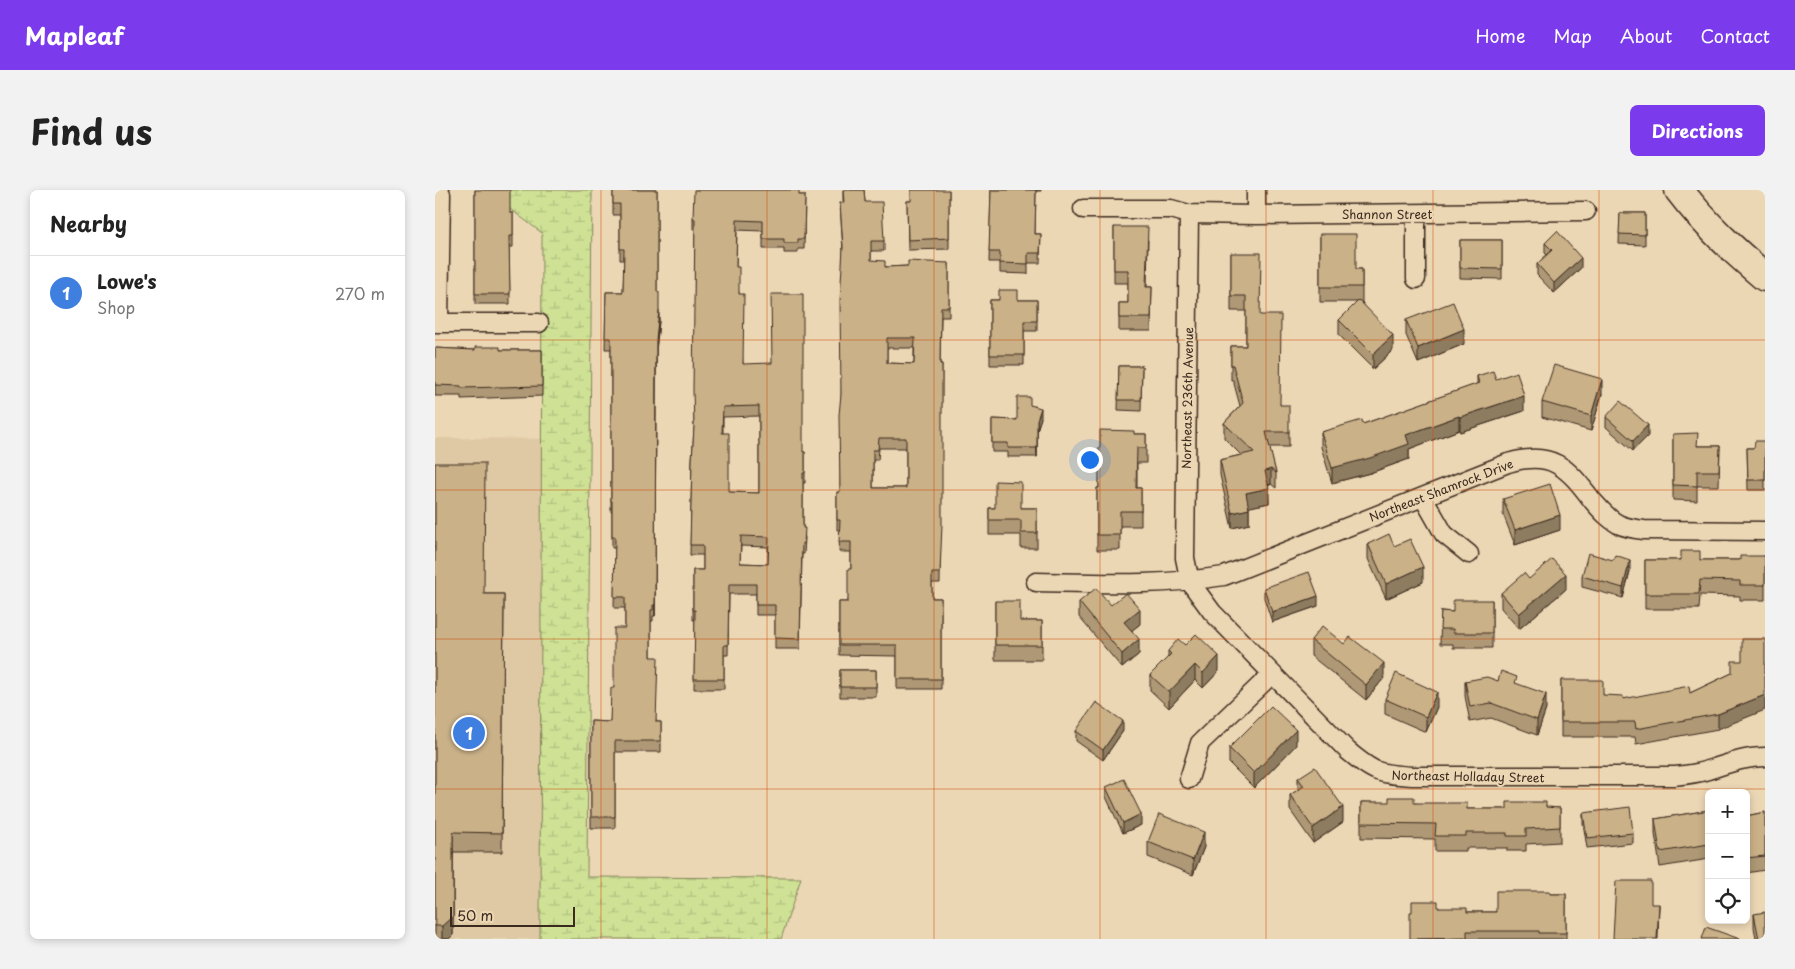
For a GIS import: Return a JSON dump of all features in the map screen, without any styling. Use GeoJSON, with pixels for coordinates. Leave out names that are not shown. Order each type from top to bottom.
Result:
{"type":"FeatureCollection","features":[{"type":"Feature","properties":{"kind":"highway"},"geometry":{"type":"LineString","coordinates":[[1679,190],[1696,212],[1727,244],[1765,277]]}},
{"type":"Feature","properties":{"kind":"street"},"geometry":{"type":"LineString","coordinates":[[1256,190],[1256,215]]}},
{"type":"Feature","properties":{"kind":"street"},"geometry":{"type":"LineString","coordinates":[[441,194],[437,323],[539,323]]}},
{"type":"Feature","properties":{"kind":"street","name":"Shannon Street"},"geometry":{"type":"LineString","coordinates":[[1083,209],[1171,209],[1189,214],[1256,215],[1586,211]]}},
{"type":"Feature","properties":{"kind":"street","name":"Northeast 236th Avenue"},"geometry":{"type":"LineString","coordinates":[[1189,214],[1185,558],[1190,582]]}},
{"type":"Feature","properties":{"kind":"street"},"geometry":{"type":"LineString","coordinates":[[1416,214],[1416,279]]}},
{"type":"Feature","properties":{"kind":"street","name":"Northeast Shamrock Drive"},"geometry":{"type":"LineString","coordinates":[[1035,582],[1139,584],[1190,582],[1224,576],[1523,458],[1547,460],[1558,464],[1571,474],[1602,512],[1616,523],[1628,528],[1644,530],[1765,531]]}},
{"type":"Feature","properties":{"kind":"street"},"geometry":{"type":"LineString","coordinates":[[1423,497],[1444,534],[1469,554]]}},
{"type":"Feature","properties":{"kind":"street","name":"Northeast Holladay Street"},"geometry":{"type":"LineString","coordinates":[[1190,582],[1213,612],[1271,674],[1348,751],[1368,767],[1385,774],[1674,776],[1702,772],[1750,757],[1765,757]]}},
{"type":"Feature","properties":{"kind":"street"},"geometry":{"type":"LineString","coordinates":[[1189,779],[1200,744],[1271,674]]}},
{"type":"Feature","properties":{"kind":"shaded area"},"geometry":{"type":"Polygon","coordinates":[[[435,438],[590,439],[586,939],[435,939],[435,438]]]}},
{"type":"Feature","properties":{"kind":"green space"},"geometry":{"type":"Polygon","coordinates":[[[485,190],[592,190],[587,877],[801,878],[781,939],[540,939],[542,233],[485,190]]]}},
{"type":"Feature","properties":{"kind":"building"},"geometry":{"type":"Polygon","coordinates":[[[475,190],[510,190],[513,236],[509,236],[510,294],[475,294],[475,190]]]}},
{"type":"Feature","properties":{"kind":"building"},"geometry":{"type":"Polygon","coordinates":[[[613,190],[657,190],[657,292],[659,292],[659,310],[656,340],[655,605],[653,605],[653,610],[651,610],[651,657],[658,657],[656,722],[661,722],[661,741],[615,741],[615,817],[591,817],[591,721],[610,722],[611,688],[614,688],[614,628],[625,628],[625,597],[614,597],[615,537],[612,537],[611,501],[611,338],[605,338],[606,292],[623,292],[624,249],[620,249],[620,204],[613,204],[613,190]]]}},
{"type":"Feature","properties":{"kind":"building"},"geometry":{"type":"Polygon","coordinates":[[[694,190],[799,190],[799,195],[805,195],[804,239],[798,239],[798,243],[784,243],[784,239],[763,239],[763,221],[737,220],[736,267],[739,267],[739,294],[744,294],[743,364],[772,363],[771,294],[803,294],[803,452],[805,452],[805,473],[803,473],[803,528],[805,528],[804,544],[802,543],[800,639],[775,638],[775,605],[756,605],[756,584],[729,584],[728,645],[724,645],[724,679],[694,679],[695,610],[693,610],[693,570],[703,570],[703,545],[690,545],[694,426],[695,219],[693,218],[694,190]],[[759,406],[723,407],[722,433],[729,433],[729,492],[759,493],[759,406]],[[741,536],[740,563],[768,564],[769,537],[741,536]]]}},
{"type":"Feature","properties":{"kind":"building"},"geometry":{"type":"Polygon","coordinates":[[[843,190],[864,190],[865,202],[882,202],[884,241],[871,241],[871,260],[885,261],[885,267],[908,266],[908,261],[949,263],[949,307],[941,307],[942,524],[940,573],[932,573],[932,598],[941,598],[941,679],[897,679],[897,645],[839,645],[839,602],[848,602],[848,569],[851,569],[851,542],[839,542],[840,520],[837,520],[837,492],[840,492],[840,301],[843,247],[840,203],[844,203],[843,190]],[[887,338],[887,363],[914,364],[915,338],[887,338]],[[879,438],[878,450],[873,450],[873,488],[906,488],[906,438],[879,438]]]}},
{"type":"Feature","properties":{"kind":"building"},"geometry":{"type":"Polygon","coordinates":[[[911,190],[949,190],[949,238],[908,240],[907,201],[911,201],[911,190]]]}},
{"type":"Feature","properties":{"kind":"building"},"geometry":{"type":"Polygon","coordinates":[[[991,190],[1036,190],[1035,234],[1041,234],[1040,253],[1028,253],[1028,264],[1000,263],[1000,252],[989,252],[991,190]]]}},
{"type":"Feature","properties":{"kind":"building"},"geometry":{"type":"Polygon","coordinates":[[[1620,213],[1645,213],[1645,235],[1619,234],[1620,213]]]}},
{"type":"Feature","properties":{"kind":"building"},"geometry":{"type":"Polygon","coordinates":[[[1114,227],[1148,227],[1146,287],[1152,287],[1151,318],[1119,318],[1119,303],[1128,303],[1128,270],[1114,270],[1114,227]]]}},
{"type":"Feature","properties":{"kind":"building"},"geometry":{"type":"Polygon","coordinates":[[[1557,231],[1581,258],[1554,283],[1537,264],[1552,250],[1545,243],[1557,231]]]}},
{"type":"Feature","properties":{"kind":"building"},"geometry":{"type":"Polygon","coordinates":[[[1320,234],[1356,234],[1356,269],[1362,269],[1362,287],[1320,287],[1320,234]]]}},
{"type":"Feature","properties":{"kind":"building"},"geometry":{"type":"Polygon","coordinates":[[[1460,240],[1502,240],[1502,269],[1460,268],[1460,240]]]}},
{"type":"Feature","properties":{"kind":"building"},"geometry":{"type":"Polygon","coordinates":[[[1231,253],[1261,253],[1260,315],[1281,315],[1280,405],[1289,405],[1289,432],[1266,432],[1276,473],[1271,469],[1265,471],[1269,488],[1246,493],[1249,509],[1232,513],[1220,460],[1254,452],[1224,423],[1243,403],[1233,365],[1231,365],[1231,346],[1246,346],[1246,296],[1231,296],[1231,253]]]}},
{"type":"Feature","properties":{"kind":"building"},"geometry":{"type":"Polygon","coordinates":[[[999,290],[1018,290],[1018,300],[1037,300],[1037,321],[1024,321],[1024,355],[990,355],[990,300],[999,300],[999,290]]]}},
{"type":"Feature","properties":{"kind":"building"},"geometry":{"type":"Polygon","coordinates":[[[1359,300],[1393,335],[1373,354],[1339,320],[1359,300]]]}},
{"type":"Feature","properties":{"kind":"building"},"geometry":{"type":"Polygon","coordinates":[[[1453,302],[1464,329],[1418,348],[1406,320],[1453,302]]]}},
{"type":"Feature","properties":{"kind":"building"},"geometry":{"type":"Polygon","coordinates":[[[475,347],[500,347],[500,350],[542,350],[542,386],[461,388],[461,386],[435,385],[435,348],[475,350],[475,347]]]}},
{"type":"Feature","properties":{"kind":"building"},"geometry":{"type":"Polygon","coordinates":[[[1554,365],[1602,379],[1591,416],[1542,402],[1554,365]]]}},
{"type":"Feature","properties":{"kind":"building"},"geometry":{"type":"Polygon","coordinates":[[[1119,366],[1142,366],[1141,400],[1118,400],[1119,366]]]}},
{"type":"Feature","properties":{"kind":"building"},"geometry":{"type":"Polygon","coordinates":[[[1493,371],[1496,379],[1517,372],[1524,396],[1406,435],[1409,444],[1370,458],[1332,468],[1321,432],[1362,420],[1363,424],[1479,383],[1477,376],[1493,371]]]}},
{"type":"Feature","properties":{"kind":"building"},"geometry":{"type":"Polygon","coordinates":[[[1017,397],[1030,397],[1030,405],[1041,408],[1037,420],[1037,448],[1008,448],[1008,443],[992,443],[992,419],[1017,420],[1017,397]]]}},
{"type":"Feature","properties":{"kind":"building"},"geometry":{"type":"Polygon","coordinates":[[[1620,401],[1648,425],[1633,441],[1606,417],[1620,401]]]}},
{"type":"Feature","properties":{"kind":"building"},"geometry":{"type":"Polygon","coordinates":[[[1100,430],[1134,431],[1134,434],[1146,434],[1146,448],[1137,448],[1136,488],[1141,488],[1141,511],[1120,511],[1120,535],[1097,535],[1100,430]]]}},
{"type":"Feature","properties":{"kind":"building"},"geometry":{"type":"Polygon","coordinates":[[[1698,433],[1697,446],[1720,446],[1719,471],[1697,471],[1697,486],[1673,485],[1673,434],[1698,433]]]}},
{"type":"Feature","properties":{"kind":"building"},"geometry":{"type":"Polygon","coordinates":[[[1755,441],[1765,441],[1765,480],[1748,480],[1747,448],[1754,448],[1755,441]]]}},
{"type":"Feature","properties":{"kind":"building"},"geometry":{"type":"Polygon","coordinates":[[[435,463],[485,463],[484,594],[504,594],[502,833],[453,832],[453,916],[442,926],[435,926],[435,463]]]}},
{"type":"Feature","properties":{"kind":"building"},"geometry":{"type":"Polygon","coordinates":[[[995,481],[1021,482],[1021,508],[1037,508],[1037,533],[1021,533],[1021,520],[989,520],[989,508],[995,508],[995,481]]]}},
{"type":"Feature","properties":{"kind":"building"},"geometry":{"type":"Polygon","coordinates":[[[1550,484],[1560,515],[1515,530],[1503,499],[1550,484]]]}},
{"type":"Feature","properties":{"kind":"building"},"geometry":{"type":"Polygon","coordinates":[[[1389,534],[1394,546],[1410,539],[1423,567],[1386,584],[1368,544],[1389,534]]]}},
{"type":"Feature","properties":{"kind":"building"},"geometry":{"type":"Polygon","coordinates":[[[1681,551],[1700,551],[1700,560],[1740,560],[1740,556],[1765,556],[1765,585],[1740,585],[1740,581],[1700,580],[1699,594],[1645,594],[1645,560],[1681,560],[1681,551]]]}},
{"type":"Feature","properties":{"kind":"building"},"geometry":{"type":"Polygon","coordinates":[[[1588,553],[1613,560],[1615,555],[1630,560],[1623,588],[1582,576],[1588,553]]]}},
{"type":"Feature","properties":{"kind":"building"},"geometry":{"type":"Polygon","coordinates":[[[1552,559],[1566,574],[1519,614],[1501,593],[1524,573],[1529,579],[1552,559]]]}},
{"type":"Feature","properties":{"kind":"building"},"geometry":{"type":"Polygon","coordinates":[[[1309,572],[1318,596],[1272,612],[1264,588],[1309,572]]]}},
{"type":"Feature","properties":{"kind":"building"},"geometry":{"type":"Polygon","coordinates":[[[1096,588],[1111,605],[1126,593],[1140,609],[1124,622],[1139,639],[1122,654],[1079,602],[1096,588]]]}},
{"type":"Feature","properties":{"kind":"building"},"geometry":{"type":"Polygon","coordinates":[[[1453,600],[1492,600],[1492,633],[1453,633],[1453,629],[1440,629],[1441,611],[1453,612],[1453,600]]]}},
{"type":"Feature","properties":{"kind":"building"},"geometry":{"type":"Polygon","coordinates":[[[995,601],[1020,601],[1020,621],[1042,621],[1042,645],[995,645],[995,601]]]}},
{"type":"Feature","properties":{"kind":"building"},"geometry":{"type":"Polygon","coordinates":[[[1322,626],[1344,644],[1350,637],[1384,663],[1366,685],[1311,640],[1322,626]]]}},
{"type":"Feature","properties":{"kind":"building"},"geometry":{"type":"Polygon","coordinates":[[[1196,634],[1219,656],[1203,673],[1195,665],[1169,692],[1150,675],[1171,654],[1168,651],[1178,639],[1185,645],[1196,634]]]}},
{"type":"Feature","properties":{"kind":"building"},"geometry":{"type":"Polygon","coordinates":[[[1742,639],[1765,639],[1765,695],[1718,714],[1636,729],[1635,722],[1561,722],[1561,680],[1603,680],[1603,695],[1623,696],[1623,699],[1689,686],[1690,693],[1732,673],[1732,661],[1742,661],[1742,639]]]}},
{"type":"Feature","properties":{"kind":"building"},"geometry":{"type":"Polygon","coordinates":[[[840,670],[876,670],[876,687],[840,687],[840,670]]]}},
{"type":"Feature","properties":{"kind":"building"},"geometry":{"type":"Polygon","coordinates":[[[1501,671],[1517,677],[1515,683],[1546,694],[1537,720],[1491,703],[1470,707],[1465,681],[1487,677],[1498,681],[1501,671]]]}},
{"type":"Feature","properties":{"kind":"building"},"geometry":{"type":"Polygon","coordinates":[[[1396,673],[1437,692],[1426,717],[1385,699],[1396,673]]]}},
{"type":"Feature","properties":{"kind":"building"},"geometry":{"type":"Polygon","coordinates":[[[1096,702],[1123,721],[1103,750],[1076,731],[1096,702]]]}},
{"type":"Feature","properties":{"kind":"building"},"geometry":{"type":"Polygon","coordinates":[[[1271,706],[1296,730],[1254,773],[1229,748],[1271,706]]]}},
{"type":"Feature","properties":{"kind":"building"},"geometry":{"type":"Polygon","coordinates":[[[1315,767],[1343,807],[1313,828],[1290,795],[1304,786],[1298,778],[1315,767]]]}},
{"type":"Feature","properties":{"kind":"building"},"geometry":{"type":"Polygon","coordinates":[[[1124,779],[1141,814],[1123,823],[1106,787],[1124,779]]]}},
{"type":"Feature","properties":{"kind":"building"},"geometry":{"type":"Polygon","coordinates":[[[1389,797],[1414,797],[1414,803],[1467,803],[1467,809],[1507,809],[1507,802],[1546,802],[1546,807],[1560,808],[1560,827],[1526,829],[1526,836],[1507,836],[1507,833],[1466,833],[1466,836],[1435,836],[1436,824],[1361,823],[1361,802],[1389,802],[1389,797]]]}},
{"type":"Feature","properties":{"kind":"building"},"geometry":{"type":"Polygon","coordinates":[[[1630,807],[1633,833],[1587,838],[1583,813],[1630,807]]]}},
{"type":"Feature","properties":{"kind":"building"},"geometry":{"type":"Polygon","coordinates":[[[1705,811],[1705,845],[1660,852],[1655,819],[1705,811]]]}},
{"type":"Feature","properties":{"kind":"building"},"geometry":{"type":"Polygon","coordinates":[[[1765,812],[1765,856],[1750,858],[1750,815],[1765,812]]]}},
{"type":"Feature","properties":{"kind":"building"},"geometry":{"type":"Polygon","coordinates":[[[1159,814],[1204,832],[1193,860],[1148,842],[1159,814]]]}},
{"type":"Feature","properties":{"kind":"building"},"geometry":{"type":"Polygon","coordinates":[[[1616,881],[1651,881],[1651,904],[1659,904],[1657,939],[1613,939],[1616,881]]]}},
{"type":"Feature","properties":{"kind":"building"},"geometry":{"type":"Polygon","coordinates":[[[1496,891],[1550,891],[1550,894],[1566,894],[1566,933],[1467,931],[1467,938],[1410,939],[1412,901],[1438,901],[1438,908],[1467,908],[1467,912],[1496,912],[1496,891]]]}},
{"type":"Feature","properties":{"kind":"building"},"geometry":{"type":"Polygon","coordinates":[[[1765,912],[1765,939],[1759,939],[1754,914],[1765,912]]]}},
{"type":"Feature","properties":{"kind":"building"},"geometry":{"type":"Polygon","coordinates":[[[1706,927],[1740,939],[1702,939],[1706,927]]]}},
{"type":"Feature","properties":{"kind":"place","name":"Lowe's"},"geometry":{"type":"Point","coordinates":[469,733]}}]}
